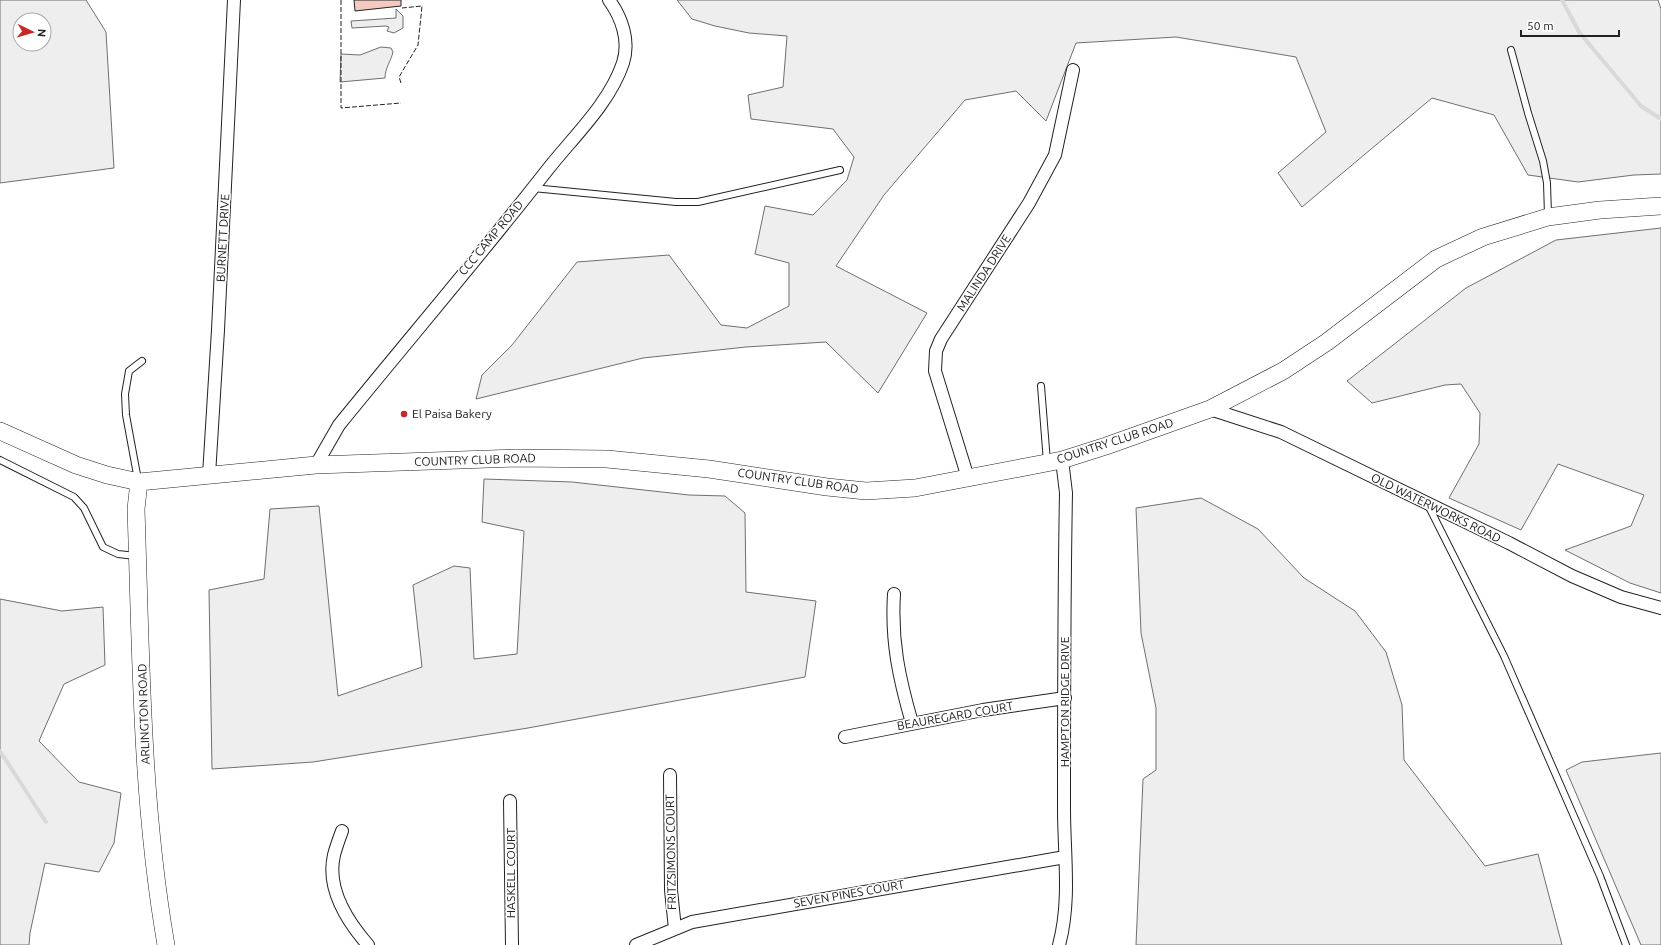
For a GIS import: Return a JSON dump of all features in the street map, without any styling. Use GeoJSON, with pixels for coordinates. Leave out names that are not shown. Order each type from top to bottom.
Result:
{"type":"FeatureCollection","features":[{"type":"Feature","properties":{"kind":"street","name":"BURNETT DRIVE"},"geometry":{"type":"LineString","coordinates":[[209,475],[218,330],[234,0]]}},
{"type":"Feature","properties":{"kind":"street","name":"CCC CAMP ROAD"},"geometry":{"type":"LineString","coordinates":[[316,465],[339,426],[533,188],[608,92],[623,62],[626,44],[620,18],[609,0]]}},
{"type":"Feature","properties":{"kind":"street","name":"MALINDA DRIVE"},"geometry":{"type":"LineString","coordinates":[[968,478],[938,383],[934,365],[936,351],[941,339],[1029,203],[1050,166],[1055,154],[1073,70]]}},
{"type":"Feature","properties":{"kind":"street","name":"COUNTRY CLUB ROAD"},"geometry":{"type":"LineString","coordinates":[[0,431],[76,465],[107,475],[139,482],[316,465],[516,458],[607,459],[709,469],[827,487],[866,490],[915,488],[1054,462],[1106,446],[1210,409],[1283,371],[1327,342],[1436,259],[1482,237],[1548,217],[1600,210],[1661,206]]}},
{"type":"Feature","properties":{"kind":"street","name":"OLD WATERWORKS ROAD"},"geometry":{"type":"LineString","coordinates":[[1210,409],[1281,432],[1600,589],[1641,604],[1661,608]]}},
{"type":"Feature","properties":{"kind":"street","name":"HAMPTON RIDGE DRIVE"},"geometry":{"type":"LineString","coordinates":[[1054,462],[1066,493],[1065,909],[1059,945]]}},
{"type":"Feature","properties":{"kind":"street","name":"ARLINGTON ROAD"},"geometry":{"type":"LineString","coordinates":[[139,482],[136,509],[147,800],[154,867],[166,945]]}},
{"type":"Feature","properties":{"kind":"street"},"geometry":{"type":"LineString","coordinates":[[894,594],[892,616],[899,678],[912,723]]}},
{"type":"Feature","properties":{"kind":"street","name":"BEAUREGARD COURT"},"geometry":{"type":"LineString","coordinates":[[845,737],[983,710],[1065,698]]}},
{"type":"Feature","properties":{"kind":"street","name":"FRITZSIMONS COURT"},"geometry":{"type":"LineString","coordinates":[[670,775],[671,890],[674,929]]}},
{"type":"Feature","properties":{"kind":"street","name":"HASKELL COURT"},"geometry":{"type":"LineString","coordinates":[[510,801],[512,945]]}},
{"type":"Feature","properties":{"kind":"street"},"geometry":{"type":"LineString","coordinates":[[342,832],[334,856],[332,870],[334,885],[346,917],[368,945]]}},
{"type":"Feature","properties":{"kind":"street","name":"SEVEN PINES COURT"},"geometry":{"type":"LineString","coordinates":[[636,945],[692,922],[1065,857]]}},
{"type":"Feature","properties":{"kind":"lane"},"geometry":{"type":"LineString","coordinates":[[1511,50],[1543,162],[1547,183],[1548,217]]}},
{"type":"Feature","properties":{"kind":"lane"},"geometry":{"type":"LineString","coordinates":[[533,188],[676,202],[698,202],[840,170]]}},
{"type":"Feature","properties":{"kind":"lane"},"geometry":{"type":"LineString","coordinates":[[139,482],[126,415],[125,394],[129,371],[142,361]]}},
{"type":"Feature","properties":{"kind":"lane"},"geometry":{"type":"LineString","coordinates":[[1041,386],[1054,462]]}},
{"type":"Feature","properties":{"kind":"lane"},"geometry":{"type":"LineString","coordinates":[[0,460],[74,497],[84,508],[103,547],[118,554],[138,556]]}},
{"type":"Feature","properties":{"kind":"lane"},"geometry":{"type":"LineString","coordinates":[[1428,505],[1504,656],[1600,876],[1626,945]]}},
{"type":"Feature","properties":{"kind":"shaded area"},"geometry":{"type":"Polygon","coordinates":[[[0,0],[86,0],[106,32],[114,168],[0,183],[0,0]]]}},
{"type":"Feature","properties":{"kind":"shaded area"},"geometry":{"type":"Polygon","coordinates":[[[677,0],[1658,0],[1661,9],[1661,174],[1634,175],[1578,182],[1528,175],[1494,115],[1432,98],[1302,207],[1278,173],[1326,132],[1296,57],[1176,37],[1076,43],[1046,121],[1016,91],[965,100],[884,195],[836,266],[927,313],[878,393],[826,342],[746,347],[643,358],[476,399],[482,375],[512,345],[577,262],[669,255],[721,325],[747,328],[789,306],[789,263],[755,254],[765,206],[813,215],[847,180],[854,157],[833,129],[751,119],[748,95],[783,87],[787,36],[749,33],[715,26],[692,19],[677,0]]]}},
{"type":"Feature","properties":{"kind":"shaded area"},"geometry":{"type":"Polygon","coordinates":[[[396,9],[403,16],[403,28],[394,33],[387,31],[389,27],[386,26],[352,28],[351,21],[396,18],[396,9]]]}},
{"type":"Feature","properties":{"kind":"shaded area"},"geometry":{"type":"Polygon","coordinates":[[[381,47],[391,48],[393,52],[385,78],[340,82],[341,54],[360,55],[381,47]]]}},
{"type":"Feature","properties":{"kind":"shaded area"},"geometry":{"type":"Polygon","coordinates":[[[1661,228],[1661,593],[1630,583],[1565,550],[1631,526],[1644,495],[1558,464],[1521,530],[1449,498],[1479,444],[1480,413],[1461,384],[1445,385],[1372,403],[1347,381],[1466,288],[1556,240],[1661,228]]]}},
{"type":"Feature","properties":{"kind":"shaded area"},"geometry":{"type":"Polygon","coordinates":[[[484,479],[572,482],[689,495],[725,496],[745,513],[746,592],[816,601],[805,677],[528,728],[313,762],[212,769],[209,590],[264,579],[270,509],[319,506],[338,696],[422,667],[413,585],[454,566],[470,568],[474,659],[517,654],[524,531],[482,522],[484,479]]]}},
{"type":"Feature","properties":{"kind":"shaded area"},"geometry":{"type":"Polygon","coordinates":[[[1201,498],[1258,529],[1304,578],[1355,611],[1386,652],[1402,705],[1404,760],[1485,866],[1538,854],[1562,945],[1136,945],[1143,779],[1156,770],[1156,708],[1141,633],[1136,508],[1201,498]]]}},
{"type":"Feature","properties":{"kind":"shaded area"},"geometry":{"type":"Polygon","coordinates":[[[0,599],[62,611],[103,607],[105,665],[64,684],[39,741],[79,782],[121,793],[114,843],[99,872],[45,863],[30,933],[29,945],[0,945],[0,599]]]}},
{"type":"Feature","properties":{"kind":"shaded area"},"geometry":{"type":"Polygon","coordinates":[[[1661,753],[1661,945],[1641,945],[1566,770],[1582,762],[1661,753]]]}},
{"type":"Feature","properties":{"kind":"building"},"geometry":{"type":"Polygon","coordinates":[[[354,0],[401,0],[401,6],[355,11],[354,0]]]}},
{"type":"Feature","properties":{"kind":"waterway"},"geometry":{"type":"LineString","coordinates":[[1562,0],[1579,32],[1641,106],[1661,119]]}},
{"type":"Feature","properties":{"kind":"waterway"},"geometry":{"type":"LineString","coordinates":[[0,751],[46,822]]}},
{"type":"Feature","properties":{"kind":"fence"},"geometry":{"type":"LineString","coordinates":[[341,0],[341,108],[401,103]]}},
{"type":"Feature","properties":{"kind":"fence"},"geometry":{"type":"LineString","coordinates":[[401,83],[399,77],[418,45],[422,6],[402,8]]}},
{"type":"Feature","properties":{"kind":"place","name":"El Paisa Bakery"},"geometry":{"type":"Point","coordinates":[404,414]}}]}
